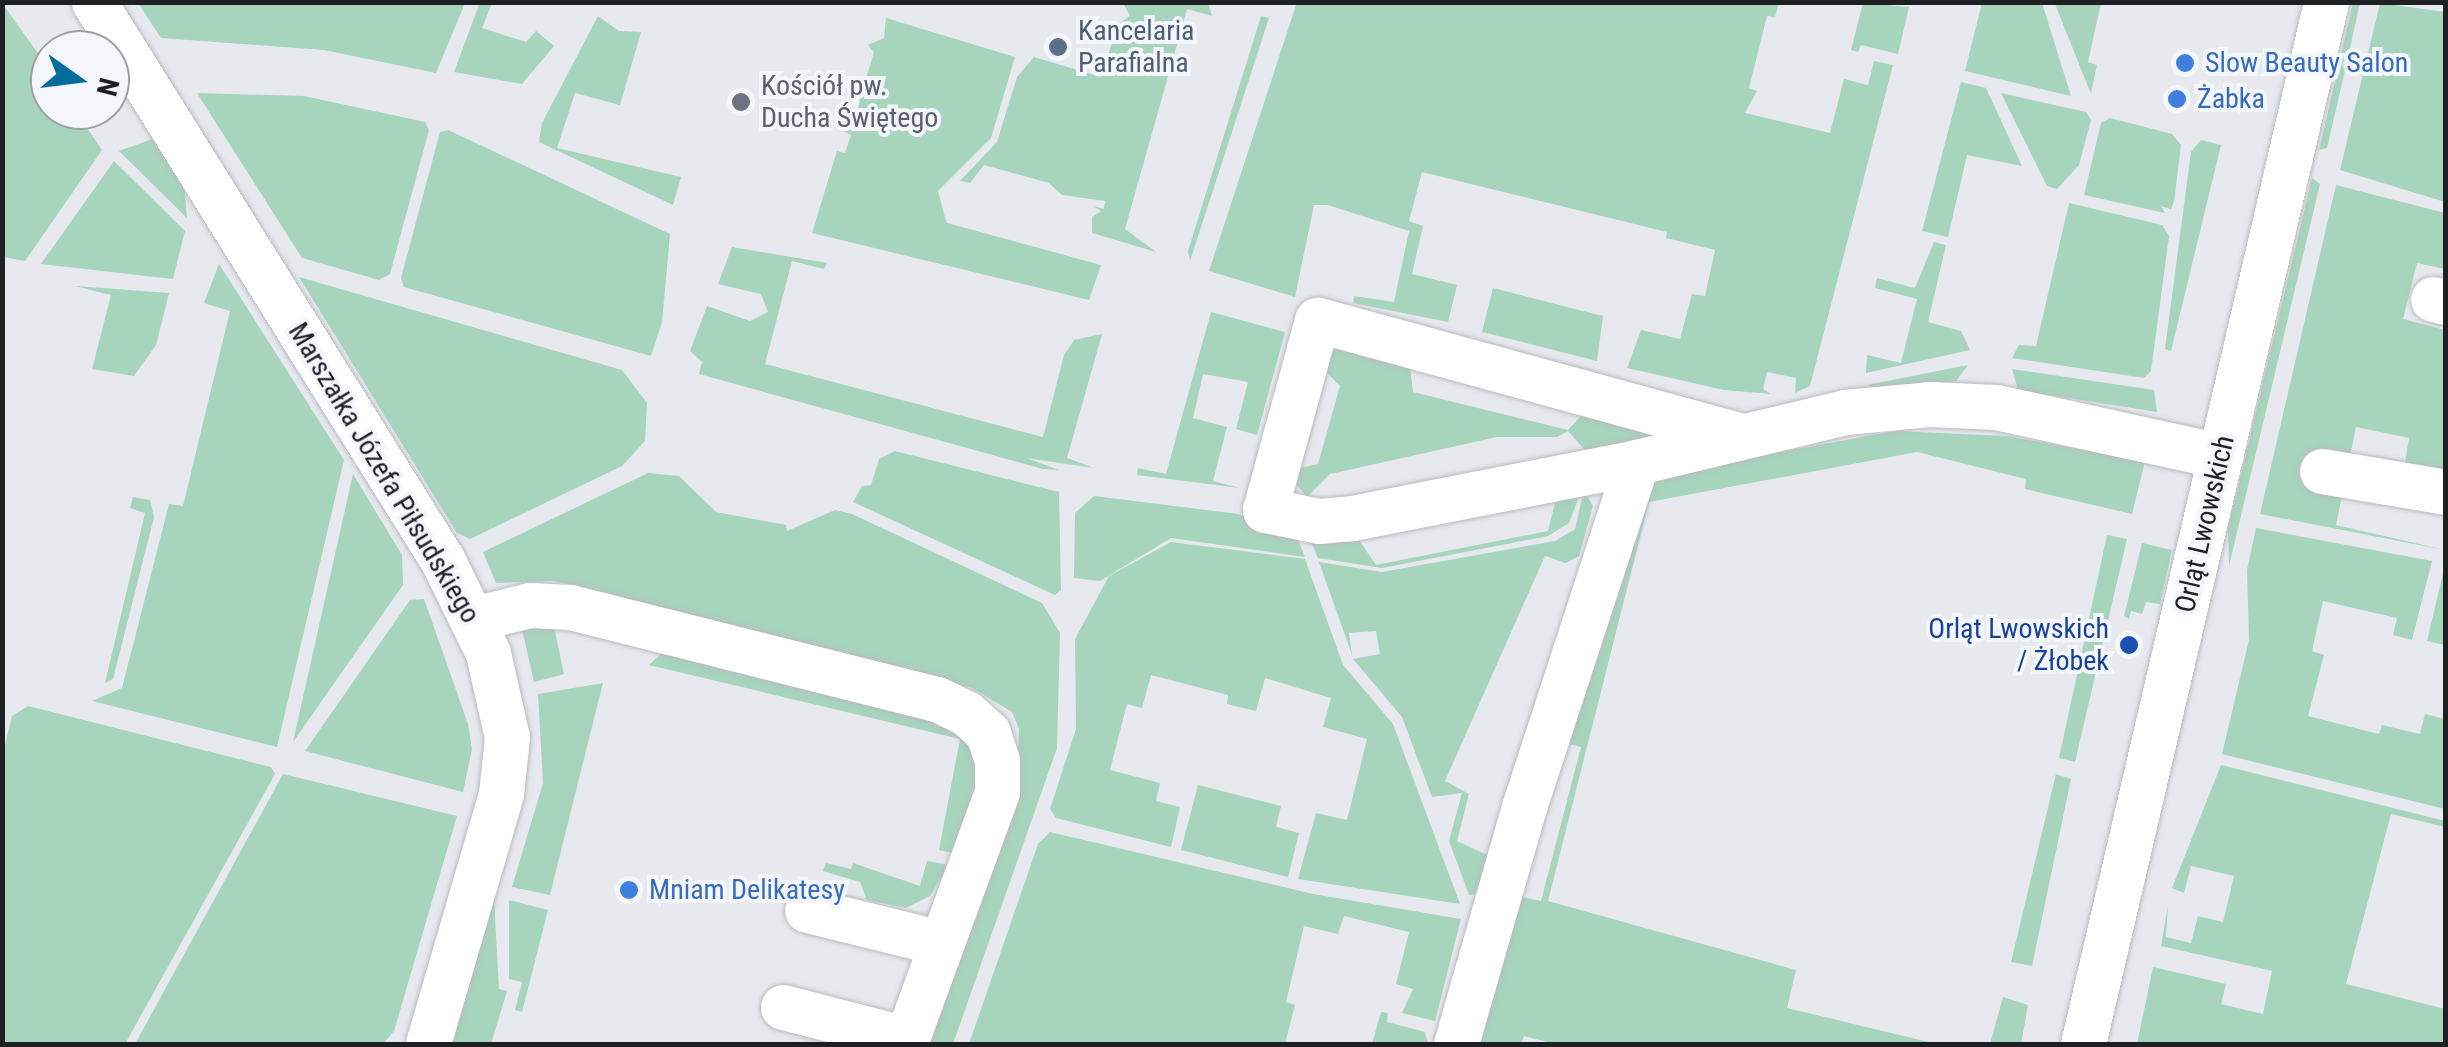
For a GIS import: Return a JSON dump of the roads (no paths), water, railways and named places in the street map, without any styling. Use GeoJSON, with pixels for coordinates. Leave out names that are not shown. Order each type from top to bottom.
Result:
{"type":"FeatureCollection","features":[{"type":"Feature","properties":{"kind":"street","name":"Marszałka Józefa Piłsudskiego"},"geometry":{"type":"LineString","coordinates":[[94,2],[426,533],[473,619],[500,692],[507,737],[501,794],[428,1044]]}},
{"type":"Feature","properties":{"kind":"street","name":"Orląt Lwowskich"},"geometry":{"type":"LineString","coordinates":[[2083,1044],[2326,2]]}},
{"type":"Feature","properties":{"kind":"street"},"geometry":{"type":"LineString","coordinates":[[1735,434],[1317,320],[1265,510],[1334,521],[1637,462],[1735,434],[1844,412],[1956,403],[2221,456]]}},
{"type":"Feature","properties":{"kind":"street"},"geometry":{"type":"LineString","coordinates":[[1456,1044],[1524,807],[1637,462]]}},
{"type":"Feature","properties":{"kind":"street"},"geometry":{"type":"LineString","coordinates":[[2322,471],[2446,492]]}},
{"type":"Feature","properties":{"kind":"street"},"geometry":{"type":"LineString","coordinates":[[473,619],[530,605],[570,606],[937,700],[966,713],[988,733],[997,760],[996,792],[906,1042],[782,1007]]}},
{"type":"Feature","properties":{"kind":"street"},"geometry":{"type":"LineString","coordinates":[[807,910],[941,943]]}},
{"type":"Feature","properties":{"kind":"place","name":"Kancelaria Parafialna"},"geometry":{"type":"Point","coordinates":[1058,47]}},
{"type":"Feature","properties":{"kind":"place","name":"Slow Beauty Salon"},"geometry":{"type":"Point","coordinates":[2185,63]}},
{"type":"Feature","properties":{"kind":"place","name":"Żabka"},"geometry":{"type":"Point","coordinates":[2177,99]}},
{"type":"Feature","properties":{"kind":"place","name":"Kościół pw. Ducha Świętego"},"geometry":{"type":"Point","coordinates":[741,102]}},
{"type":"Feature","properties":{"kind":"place","name":"Orląt Lwowskich / Żłobek"},"geometry":{"type":"Point","coordinates":[2129,645]}},
{"type":"Feature","properties":{"kind":"place","name":"Mniam Delikatesy"},"geometry":{"type":"Point","coordinates":[629,890]}}]}
